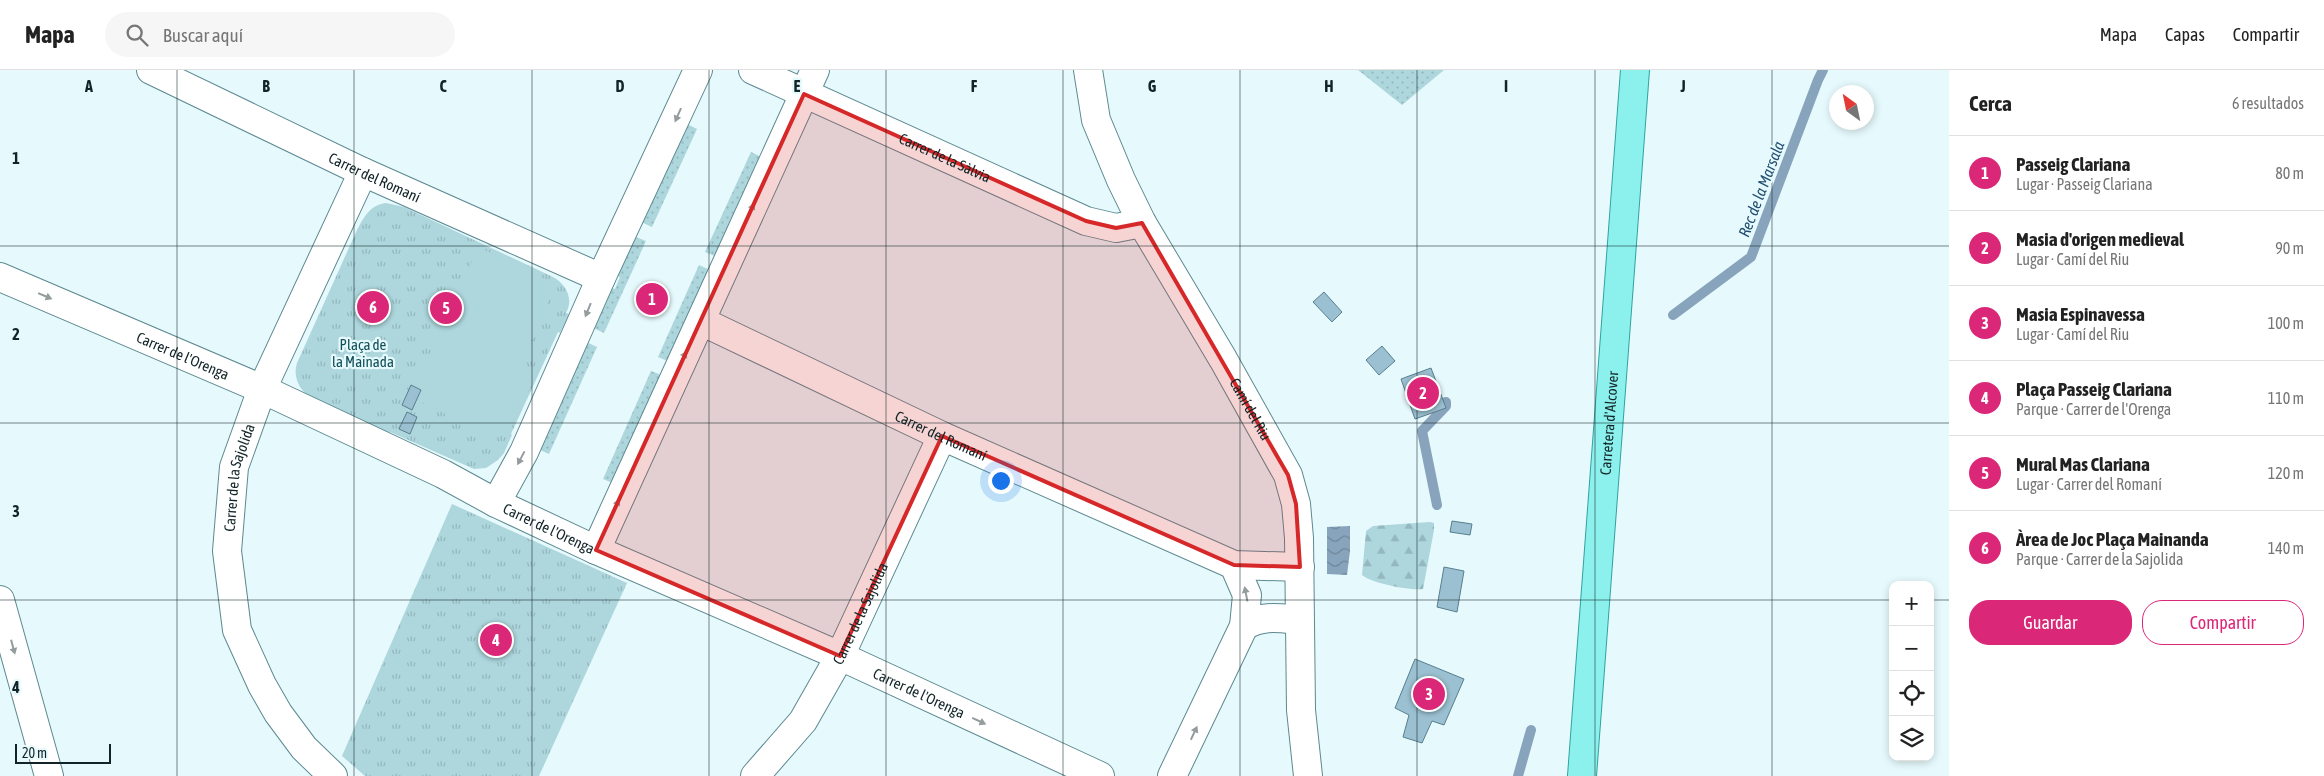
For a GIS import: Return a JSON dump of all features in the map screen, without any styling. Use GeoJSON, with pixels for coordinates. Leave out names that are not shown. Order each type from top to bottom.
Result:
{"type":"FeatureCollection","features":[{"type":"Feature","properties":{"kind":"main road","name":"Carretera d'Alcover"},"geometry":{"type":"LineString","coordinates":[[1582,776],[1635,70]]}},
{"type":"Feature","properties":{"kind":"street","name":"Carrer del Romaní"},"geometry":{"type":"LineString","coordinates":[[151,70],[363,172],[601,278]]}},
{"type":"Feature","properties":{"kind":"street"},"geometry":{"type":"LineString","coordinates":[[496,503],[524,452],[601,278],[698,70]]}},
{"type":"Feature","properties":{"kind":"street","name":"Carrer de la Sàlvia"},"geometry":{"type":"LineString","coordinates":[[753,70],[810,82],[1086,222],[1116,228],[1142,223]]}},
{"type":"Feature","properties":{"kind":"street","name":"Camí del Riu"},"geometry":{"type":"LineString","coordinates":[[1088,70],[1096,120],[1121,180],[1142,223],[1223,359],[1288,475],[1296,504],[1300,567],[1301,710],[1308,776]]}},
{"type":"Feature","properties":{"kind":"street"},"geometry":{"type":"LineString","coordinates":[[596,550],[810,82]]}},
{"type":"Feature","properties":{"kind":"street","name":"Carrer de la Sajolida"},"geometry":{"type":"LineString","coordinates":[[333,776],[304,748],[278,713],[262,685],[237,630],[227,551],[234,467],[262,390],[363,172]]}},
{"type":"Feature","properties":{"kind":"street","name":"Carrer de l'Orenga"},"geometry":{"type":"LineString","coordinates":[[0,277],[262,390],[443,474],[496,503],[596,550],[840,656],[1100,776]]}},
{"type":"Feature","properties":{"kind":"street","name":"Carrer del Romaní"},"geometry":{"type":"LineString","coordinates":[[701,321],[942,436],[1234,565],[1300,567]]}},
{"type":"Feature","properties":{"kind":"street","name":"Carrer de la Sajolida"},"geometry":{"type":"LineString","coordinates":[[755,776],[803,721],[840,656],[942,436]]}},
{"type":"Feature","properties":{"kind":"street"},"geometry":{"type":"LineString","coordinates":[[1172,776],[1183,757],[1244,626],[1247,595],[1234,565]]}},
{"type":"Feature","properties":{"kind":"street"},"geometry":{"type":"LineString","coordinates":[[0,600],[49,776]]}},
{"type":"Feature","properties":{"kind":"street"},"geometry":{"type":"LineString","coordinates":[[1244,626],[1255,619],[1272,617],[1299,620]]}},
{"type":"Feature","properties":{"kind":"highlighted area"},"geometry":{"type":"Polygon","coordinates":[[[804,94],[1086,221],[1116,228],[1142,223],[1288,475],[1296,504],[1300,567],[1234,565],[942,436],[840,656],[596,550],[804,94]]]}},
{"type":"Feature","properties":{"kind":"green space"},"geometry":{"type":"Polygon","coordinates":[[[1358,70],[1444,70],[1402,105],[1358,70]]]}},
{"type":"Feature","properties":{"kind":"green space"},"geometry":{"type":"Polygon","coordinates":[[[685,123],[697,129],[652,227],[639,221],[685,123]]]}},
{"type":"Feature","properties":{"kind":"green space"},"geometry":{"type":"Polygon","coordinates":[[[751,152],[763,158],[717,257],[705,252],[751,152]]]}},
{"type":"Feature","properties":{"kind":"green space","name":"Plaça de la Mainada"},"geometry":{"type":"Polygon","coordinates":[[[386,203],[404,207],[553,277],[562,284],[569,297],[566,313],[569,314],[560,333],[558,332],[504,453],[498,460],[486,468],[474,469],[334,410],[307,395],[297,380],[297,363],[357,230],[365,216],[372,209],[386,203]]]}},
{"type":"Feature","properties":{"kind":"green space"},"geometry":{"type":"Polygon","coordinates":[[[633,236],[646,241],[604,333],[591,327],[609,287],[615,289],[620,277],[615,275],[633,236]]]}},
{"type":"Feature","properties":{"kind":"green space"},"geometry":{"type":"Polygon","coordinates":[[[478,247],[556,284],[521,363],[538,371],[511,428],[495,421],[488,434],[410,397],[478,247]]]}},
{"type":"Feature","properties":{"kind":"green space"},"geometry":{"type":"Polygon","coordinates":[[[699,265],[712,271],[670,362],[658,357],[699,265]]]}},
{"type":"Feature","properties":{"kind":"green space"},"geometry":{"type":"Polygon","coordinates":[[[584,341],[597,347],[549,454],[536,448],[584,341]]]}},
{"type":"Feature","properties":{"kind":"green space"},"geometry":{"type":"Polygon","coordinates":[[[651,371],[664,376],[615,484],[603,479],[651,371]]]}},
{"type":"Feature","properties":{"kind":"green space"},"geometry":{"type":"Polygon","coordinates":[[[452,504],[627,583],[539,776],[365,776],[342,756],[452,504]]]}},
{"type":"Feature","properties":{"kind":"green space"},"geometry":{"type":"Polygon","coordinates":[[[1434,523],[1434,530],[1423,589],[1391,586],[1362,575],[1366,531],[1373,526],[1434,523]]]}},
{"type":"Feature","properties":{"kind":"water"},"geometry":{"type":"Polygon","coordinates":[[[1350,526],[1350,551],[1347,575],[1327,574],[1327,527],[1350,526]]]}},
{"type":"Feature","properties":{"kind":"building"},"geometry":{"type":"Polygon","coordinates":[[[1324,292],[1342,312],[1332,322],[1313,302],[1324,292]]]}},
{"type":"Feature","properties":{"kind":"building"},"geometry":{"type":"Polygon","coordinates":[[[1382,346],[1395,361],[1379,375],[1366,360],[1382,346]]]}},
{"type":"Feature","properties":{"kind":"building"},"geometry":{"type":"Polygon","coordinates":[[[1431,368],[1446,408],[1415,419],[1401,379],[1431,368]]]}},
{"type":"Feature","properties":{"kind":"building"},"geometry":{"type":"Polygon","coordinates":[[[411,385],[421,390],[412,410],[402,405],[411,385]]]}},
{"type":"Feature","properties":{"kind":"building"},"geometry":{"type":"Polygon","coordinates":[[[407,412],[417,417],[410,434],[399,429],[407,412]]]}},
{"type":"Feature","properties":{"kind":"building"},"geometry":{"type":"Polygon","coordinates":[[[1452,521],[1472,524],[1470,535],[1450,532],[1452,521]]]}},
{"type":"Feature","properties":{"kind":"building"},"geometry":{"type":"Polygon","coordinates":[[[1444,567],[1464,571],[1457,612],[1437,607],[1444,567]]]}},
{"type":"Feature","properties":{"kind":"building"},"geometry":{"type":"Polygon","coordinates":[[[1415,659],[1464,679],[1444,725],[1432,721],[1422,743],[1403,737],[1409,715],[1395,708],[1415,659]]]}},
{"type":"Feature","properties":{"kind":"waterway","name":"Rec de la Marsala"},"geometry":{"type":"LineString","coordinates":[[1673,315],[1751,257],[1823,70]]}},
{"type":"Feature","properties":{"kind":"waterway"},"geometry":{"type":"LineString","coordinates":[[1437,505],[1422,431],[1446,406],[1446,402]]}},
{"type":"Feature","properties":{"kind":"waterway","name":"Rec de la Marsala"},"geometry":{"type":"LineString","coordinates":[[1518,776],[1531,730]]}},
{"type":"Feature","properties":{"kind":"place","name":"Passeig Clariana"},"geometry":{"type":"Point","coordinates":[652,299]}},
{"type":"Feature","properties":{"kind":"place","name":"Àrea de Joc Plaça Mainanda"},"geometry":{"type":"Point","coordinates":[373,307]}},
{"type":"Feature","properties":{"kind":"place","name":"Mural Mas Clariana"},"geometry":{"type":"Point","coordinates":[446,308]}},
{"type":"Feature","properties":{"kind":"place","name":"Masia d'origen medieval"},"geometry":{"type":"Point","coordinates":[1423,393]}},
{"type":"Feature","properties":{"kind":"place","name":"Plaça Passeig Clariana"},"geometry":{"type":"Point","coordinates":[496,640]}},
{"type":"Feature","properties":{"kind":"place","name":"Masia Espinavessa"},"geometry":{"type":"Point","coordinates":[1429,694]}}]}
